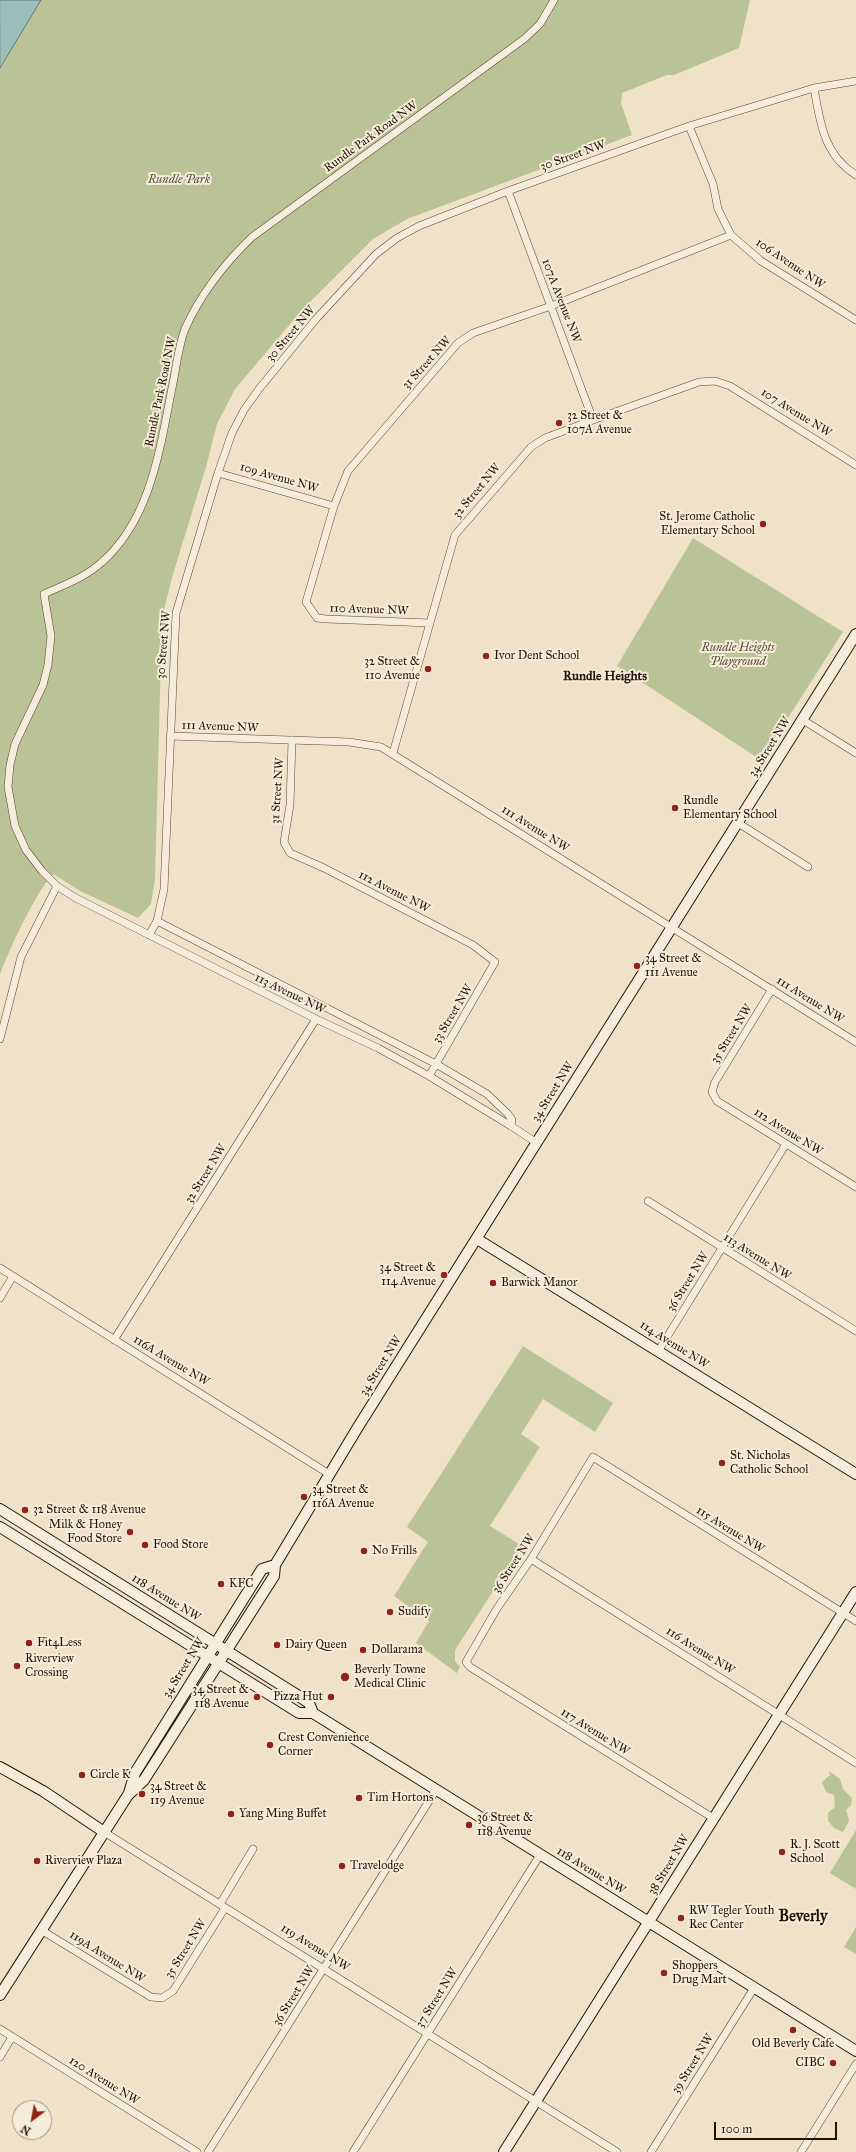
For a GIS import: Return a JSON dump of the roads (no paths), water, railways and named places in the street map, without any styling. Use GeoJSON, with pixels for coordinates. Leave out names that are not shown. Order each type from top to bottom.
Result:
{"type":"FeatureCollection","features":[{"type":"Feature","properties":{"kind":"street","name":"Rundle Park Road NW"},"geometry":{"type":"LineString","coordinates":[[57,886],[34,861],[20,838],[12,813],[8,787],[10,765],[14,749],[43,685],[48,665],[51,636],[44,594],[90,572],[102,562],[116,547],[135,518],[155,471],[185,330],[211,282],[228,260],[252,237],[524,39],[540,24],[554,0]]}},
{"type":"Feature","properties":{"kind":"street","name":"30 Street NW"},"geometry":{"type":"LineString","coordinates":[[149,935],[157,922],[164,889],[176,613],[218,473],[232,433],[248,404],[316,319],[376,254],[397,238],[418,226],[508,191],[689,126],[814,88],[856,81]]}},
{"type":"Feature","properties":{"kind":"street"},"geometry":{"type":"LineString","coordinates":[[814,88],[822,131],[831,152],[842,165],[856,176]]}},
{"type":"Feature","properties":{"kind":"street","name":"106 Avenue NW"},"geometry":{"type":"LineString","coordinates":[[689,126],[713,184],[718,209],[731,235],[761,261],[856,320]]}},
{"type":"Feature","properties":{"kind":"street","name":"107A Avenue NW"},"geometry":{"type":"LineString","coordinates":[[508,191],[593,420]]}},
{"type":"Feature","properties":{"kind":"street","name":"31 Street NW"},"geometry":{"type":"LineString","coordinates":[[311,610],[306,602],[307,593],[334,506],[348,471],[458,343],[473,333],[551,306],[731,235]]}},
{"type":"Feature","properties":{"kind":"street","name":"32 Street NW"},"geometry":{"type":"LineString","coordinates":[[393,753],[455,535],[531,446],[544,438],[699,382],[706,381],[722,383]]}},
{"type":"Feature","properties":{"kind":"street","name":"107 Avenue NW"},"geometry":{"type":"LineString","coordinates":[[722,383],[856,465]]}},
{"type":"Feature","properties":{"kind":"street","name":"109 Avenue NW"},"geometry":{"type":"LineString","coordinates":[[218,473],[334,506]]}},
{"type":"Feature","properties":{"kind":"street","name":"110 Avenue NW"},"geometry":{"type":"LineString","coordinates":[[311,610],[317,618],[327,620],[430,623]]}},
{"type":"Feature","properties":{"kind":"street","name":"34 Street NW"},"geometry":{"type":"LineString","coordinates":[[0,1995],[128,1795],[144,1780],[219,1664],[274,1576],[275,1565],[329,1474],[856,634]]}},
{"type":"Feature","properties":{"kind":"street"},"geometry":{"type":"LineString","coordinates":[[802,720],[856,753]]}},
{"type":"Feature","properties":{"kind":"street","name":"111 Avenue NW"},"geometry":{"type":"LineString","coordinates":[[170,736],[367,743],[393,753],[672,928],[855,1039]]}},
{"type":"Feature","properties":{"kind":"street","name":"31 Street NW"},"geometry":{"type":"LineString","coordinates":[[284,842],[290,805],[292,740]]}},
{"type":"Feature","properties":{"kind":"street"},"geometry":{"type":"LineString","coordinates":[[738,823],[808,867]]}},
{"type":"Feature","properties":{"kind":"street","name":"112 Avenue NW"},"geometry":{"type":"LineString","coordinates":[[284,842],[290,853],[324,868],[473,945],[495,962]]}},
{"type":"Feature","properties":{"kind":"street"},"geometry":{"type":"LineString","coordinates":[[0,1039],[21,957],[57,886]]}},
{"type":"Feature","properties":{"kind":"street","name":"113 Avenue NW"},"geometry":{"type":"LineString","coordinates":[[57,886],[149,935],[316,1019],[378,1048],[429,1076],[537,1143]]}},
{"type":"Feature","properties":{"kind":"street","name":"113 Avenue NW"},"geometry":{"type":"LineString","coordinates":[[157,922],[436,1064],[487,1094],[508,1114],[512,1120],[511,1126]]}},
{"type":"Feature","properties":{"kind":"street","name":"33 Street NW"},"geometry":{"type":"LineString","coordinates":[[429,1076],[495,962]]}},
{"type":"Feature","properties":{"kind":"street","name":"35 Street NW"},"geometry":{"type":"LineString","coordinates":[[712,1092],[715,1082],[772,989]]}},
{"type":"Feature","properties":{"kind":"street","name":"32 Street NW"},"geometry":{"type":"LineString","coordinates":[[114,1340],[316,1019]]}},
{"type":"Feature","properties":{"kind":"street","name":"112 Avenue NW"},"geometry":{"type":"LineString","coordinates":[[712,1092],[717,1100],[856,1188]]}},
{"type":"Feature","properties":{"kind":"street","name":"36 Street NW"},"geometry":{"type":"LineString","coordinates":[[659,1350],[786,1144]]}},
{"type":"Feature","properties":{"kind":"street","name":"113 Avenue NW"},"geometry":{"type":"LineString","coordinates":[[648,1201],[856,1331]]}},
{"type":"Feature","properties":{"kind":"street","name":"114 Avenue NW"},"geometry":{"type":"LineString","coordinates":[[477,1239],[659,1350],[856,1474]]}},
{"type":"Feature","properties":{"kind":"street","name":"116A Avenue NW"},"geometry":{"type":"LineString","coordinates":[[0,1268],[329,1474]]}},
{"type":"Feature","properties":{"kind":"street"},"geometry":{"type":"LineString","coordinates":[[0,1298],[13,1276]]}},
{"type":"Feature","properties":{"kind":"street","name":"36 Street NW"},"geometry":{"type":"LineString","coordinates":[[466,1662],[496,1610],[531,1559],[593,1457]]}},
{"type":"Feature","properties":{"kind":"street","name":"115 Avenue NW"},"geometry":{"type":"LineString","coordinates":[[593,1457],[856,1621]]}},
{"type":"Feature","properties":{"kind":"street","name":"118 Avenue NW"},"geometry":{"type":"LineString","coordinates":[[0,1509],[309,1703],[312,1714]]}},
{"type":"Feature","properties":{"kind":"street","name":"118 Avenue NW"},"geometry":{"type":"LineString","coordinates":[[0,1527],[299,1713],[312,1714],[856,2051]]}},
{"type":"Feature","properties":{"kind":"street","name":"116 Avenue NW"},"geometry":{"type":"LineString","coordinates":[[531,1559],[856,1763]]}},
{"type":"Feature","properties":{"kind":"street","name":"34 Street NW"},"geometry":{"type":"LineString","coordinates":[[128,1795],[135,1773],[262,1569],[275,1565]]}},
{"type":"Feature","properties":{"kind":"street","name":"38 Street NW"},"geometry":{"type":"LineString","coordinates":[[504,2152],[650,1923],[713,1818],[856,1592]]}},
{"type":"Feature","properties":{"kind":"street","name":"117 Avenue NW"},"geometry":{"type":"LineString","coordinates":[[466,1662],[470,1667],[713,1818]]}},
{"type":"Feature","properties":{"kind":"street","name":"119 Avenue NW"},"geometry":{"type":"LineString","coordinates":[[0,1767],[42,1791],[104,1832],[617,2152]]}},
{"type":"Feature","properties":{"kind":"street","name":"36 Street NW"},"geometry":{"type":"LineString","coordinates":[[208,2152],[436,1790]]}},
{"type":"Feature","properties":{"kind":"street","name":"35 Street NW"},"geometry":{"type":"LineString","coordinates":[[162,1998],[173,1991],[223,1906],[253,1849]]}},
{"type":"Feature","properties":{"kind":"street","name":"37 Street NW"},"geometry":{"type":"LineString","coordinates":[[353,2152],[540,1855]]}},
{"type":"Feature","properties":{"kind":"street","name":"119A Avenue NW"},"geometry":{"type":"LineString","coordinates":[[41,1930],[151,1997],[162,1998]]}},
{"type":"Feature","properties":{"kind":"street","name":"39 Street NW"},"geometry":{"type":"LineString","coordinates":[[651,2152],[754,1988]]}},
{"type":"Feature","properties":{"kind":"street","name":"120 Avenue NW"},"geometry":{"type":"LineString","coordinates":[[0,2030],[197,2152]]}},
{"type":"Feature","properties":{"kind":"street"},"geometry":{"type":"LineString","coordinates":[[0,2057],[12,2037]]}},
{"type":"Feature","properties":{"kind":"street"},"geometry":{"type":"LineString","coordinates":[[801,2152],[856,2064]]}},
{"type":"Feature","properties":{"kind":"water"},"geometry":{"type":"Polygon","coordinates":[[[0,0],[41,0],[0,68],[0,0]]]}},
{"type":"Feature","properties":{"kind":"place","name":"32 Street & 107A Avenue"},"geometry":{"type":"Point","coordinates":[559,423]}},
{"type":"Feature","properties":{"kind":"place","name":"St. Jerome Catholic Elementary School"},"geometry":{"type":"Point","coordinates":[763,524]}},
{"type":"Feature","properties":{"kind":"place","name":"Ivor Dent School"},"geometry":{"type":"Point","coordinates":[486,656]}},
{"type":"Feature","properties":{"kind":"place","name":"32 Street & 110 Avenue"},"geometry":{"type":"Point","coordinates":[428,669]}},
{"type":"Feature","properties":{"kind":"place","name":"Rundle Elementary School"},"geometry":{"type":"Point","coordinates":[675,808]}},
{"type":"Feature","properties":{"kind":"place","name":"34 Street & 111 Avenue"},"geometry":{"type":"Point","coordinates":[637,966]}},
{"type":"Feature","properties":{"kind":"place","name":"34 Street & 114 Avenue"},"geometry":{"type":"Point","coordinates":[444,1275]}},
{"type":"Feature","properties":{"kind":"place","name":"Barwick Manor"},"geometry":{"type":"Point","coordinates":[493,1283]}},
{"type":"Feature","properties":{"kind":"place","name":"St. Nicholas Catholic School"},"geometry":{"type":"Point","coordinates":[722,1463]}},
{"type":"Feature","properties":{"kind":"place","name":"34 Street & 116A Avenue"},"geometry":{"type":"Point","coordinates":[304,1497]}},
{"type":"Feature","properties":{"kind":"place","name":"32 Street & 118 Avenue"},"geometry":{"type":"Point","coordinates":[25,1510]}},
{"type":"Feature","properties":{"kind":"place","name":"Milk & Honey Food Store"},"geometry":{"type":"Point","coordinates":[130,1532]}},
{"type":"Feature","properties":{"kind":"place","name":"Food Store"},"geometry":{"type":"Point","coordinates":[145,1545]}},
{"type":"Feature","properties":{"kind":"place","name":"No Frills"},"geometry":{"type":"Point","coordinates":[364,1551]}},
{"type":"Feature","properties":{"kind":"place","name":"KFC"},"geometry":{"type":"Point","coordinates":[221,1584]}},
{"type":"Feature","properties":{"kind":"place","name":"Sudify"},"geometry":{"type":"Point","coordinates":[390,1612]}},
{"type":"Feature","properties":{"kind":"place","name":"Fit4Less"},"geometry":{"type":"Point","coordinates":[29,1643]}},
{"type":"Feature","properties":{"kind":"place","name":"Dairy Queen"},"geometry":{"type":"Point","coordinates":[277,1645]}},
{"type":"Feature","properties":{"kind":"place","name":"Dollarama"},"geometry":{"type":"Point","coordinates":[363,1650]}},
{"type":"Feature","properties":{"kind":"place","name":"Riverview Crossing"},"geometry":{"type":"Point","coordinates":[17,1666]}},
{"type":"Feature","properties":{"kind":"place","name":"Beverly Towne Medical Clinic"},"geometry":{"type":"Point","coordinates":[345,1677]}},
{"type":"Feature","properties":{"kind":"place","name":"34 Street & 118 Avenue"},"geometry":{"type":"Point","coordinates":[257,1697]}},
{"type":"Feature","properties":{"kind":"place","name":"Pizza Hut"},"geometry":{"type":"Point","coordinates":[331,1697]}},
{"type":"Feature","properties":{"kind":"place","name":"Crest Convenience Corner"},"geometry":{"type":"Point","coordinates":[270,1745]}},
{"type":"Feature","properties":{"kind":"place","name":"Circle K"},"geometry":{"type":"Point","coordinates":[82,1775]}},
{"type":"Feature","properties":{"kind":"place","name":"34 Street & 119 Avenue"},"geometry":{"type":"Point","coordinates":[142,1794]}},
{"type":"Feature","properties":{"kind":"place","name":"Tim Hortons"},"geometry":{"type":"Point","coordinates":[359,1798]}},
{"type":"Feature","properties":{"kind":"place","name":"Yang Ming Buffet"},"geometry":{"type":"Point","coordinates":[231,1814]}},
{"type":"Feature","properties":{"kind":"place","name":"36 Street & 118 Avenue"},"geometry":{"type":"Point","coordinates":[469,1825]}},
{"type":"Feature","properties":{"kind":"place","name":"R. J. Scott School"},"geometry":{"type":"Point","coordinates":[782,1852]}},
{"type":"Feature","properties":{"kind":"place","name":"Riverview Plaza"},"geometry":{"type":"Point","coordinates":[37,1861]}},
{"type":"Feature","properties":{"kind":"place","name":"Travelodge"},"geometry":{"type":"Point","coordinates":[342,1866]}},
{"type":"Feature","properties":{"kind":"place","name":"RW Tegler Youth Rec Center"},"geometry":{"type":"Point","coordinates":[681,1918]}},
{"type":"Feature","properties":{"kind":"place","name":"Shoppers Drug Mart"},"geometry":{"type":"Point","coordinates":[664,1973]}},
{"type":"Feature","properties":{"kind":"place","name":"Old Beverly Cafe"},"geometry":{"type":"Point","coordinates":[793,2030]}},
{"type":"Feature","properties":{"kind":"place","name":"CIBC"},"geometry":{"type":"Point","coordinates":[833,2063]}},
{"type":"Feature","properties":{"kind":"district","name":"Rundle Heights"},"geometry":{"type":"Point","coordinates":[605,677]}},
{"type":"Feature","properties":{"kind":"district","name":"Beverly"},"geometry":{"type":"Point","coordinates":[803,1917]}},
{"type":"Feature","properties":{"kind":"park label","name":"Rundle Park"},"geometry":{"type":"Point","coordinates":[179,180]}},
{"type":"Feature","properties":{"kind":"park label","name":"Rundle Heights Playground"},"geometry":{"type":"Point","coordinates":[738,655]}}]}
